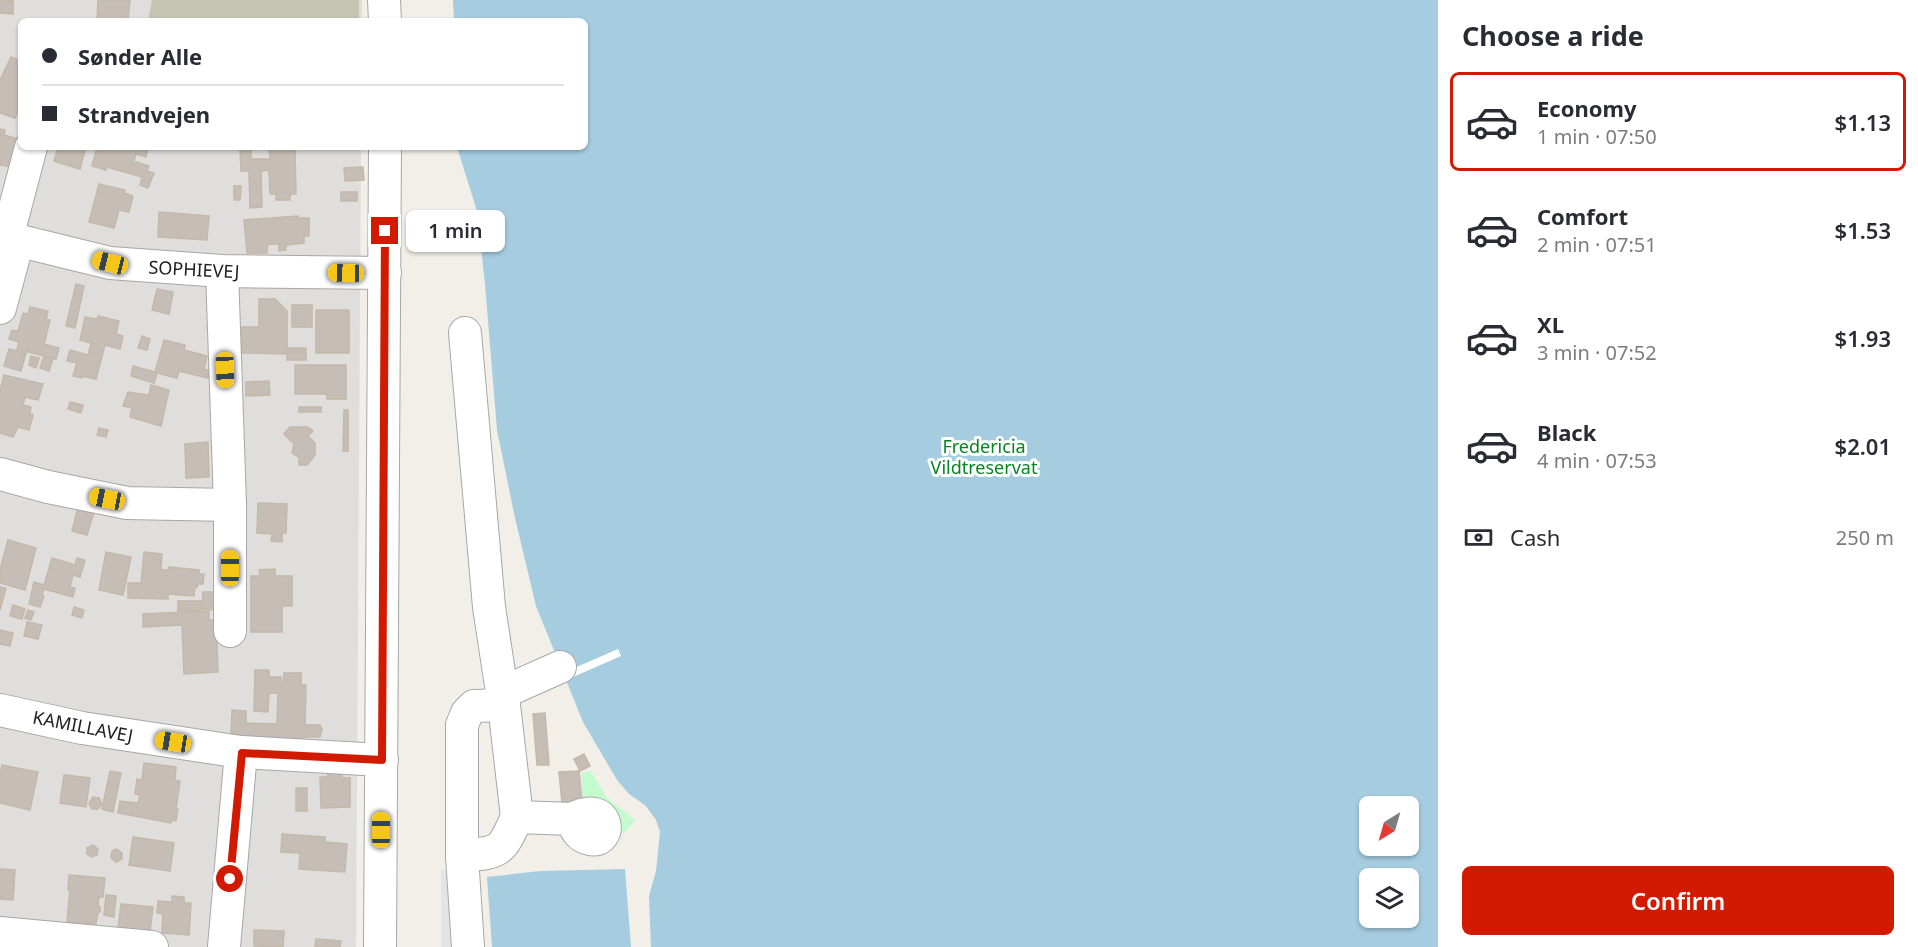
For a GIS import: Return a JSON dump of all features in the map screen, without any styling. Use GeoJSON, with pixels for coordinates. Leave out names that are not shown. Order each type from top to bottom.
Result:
{"type":"FeatureCollection","features":[{"type":"Feature","properties":{"kind":"street"},"geometry":{"type":"LineString","coordinates":[[384,0],[385,18]]}},
{"type":"Feature","properties":{"kind":"street"},"geometry":{"type":"LineString","coordinates":[[0,308],[8,238],[30,150]]}},
{"type":"Feature","properties":{"kind":"street"},"geometry":{"type":"LineString","coordinates":[[380,947],[385,150]]}},
{"type":"Feature","properties":{"kind":"street","name":"SOPHIEVEJ"},"geometry":{"type":"LineString","coordinates":[[8,238],[110,263],[222,271],[385,273]]}},
{"type":"Feature","properties":{"kind":"street"},"geometry":{"type":"LineString","coordinates":[[222,271],[230,505],[230,631]]}},
{"type":"Feature","properties":{"kind":"street"},"geometry":{"type":"LineString","coordinates":[[462,856],[492,853],[544,820],[503,699],[489,607],[465,333]]}},
{"type":"Feature","properties":{"kind":"street"},"geometry":{"type":"LineString","coordinates":[[0,474],[48,487],[127,503],[230,505]]}},
{"type":"Feature","properties":{"kind":"street"},"geometry":{"type":"LineString","coordinates":[[468,947],[462,856],[462,725],[474,706],[503,699],[560,667]]}},
{"type":"Feature","properties":{"kind":"street","name":"KAMILLAVEJ"},"geometry":{"type":"LineString","coordinates":[[0,710],[82,728],[242,753],[382,760]]}},
{"type":"Feature","properties":{"kind":"street"},"geometry":{"type":"LineString","coordinates":[[224,947],[242,753]]}},
{"type":"Feature","properties":{"kind":"street"},"geometry":{"type":"LineString","coordinates":[[0,933],[152,947]]}},
{"type":"Feature","properties":{"kind":"shaded area"},"geometry":{"type":"Polygon","coordinates":[[[0,0],[362,0],[362,18],[18,18],[18,150],[361,150],[356,947],[0,947],[0,0]]]}},
{"type":"Feature","properties":{"kind":"shaded area"},"geometry":{"type":"Polygon","coordinates":[[[152,0],[359,0],[359,18],[149,18],[152,0]]]}},
{"type":"Feature","properties":{"kind":"shaded area"},"geometry":{"type":"Polygon","coordinates":[[[441,870],[471,871],[475,947],[441,947],[441,870]]]}},
{"type":"Feature","properties":{"kind":"green space"},"geometry":{"type":"Polygon","coordinates":[[[591,771],[607,798],[635,820],[624,833],[590,806],[583,806],[581,773],[591,771]]]}},
{"type":"Feature","properties":{"kind":"water","name":"Fredericia Vildtreservat"},"geometry":{"type":"Polygon","coordinates":[[[453,0],[1438,0],[1438,947],[651,947],[649,896],[656,871],[660,832],[656,820],[646,806],[629,794],[617,780],[583,722],[536,606],[497,430],[477,211],[458,150],[588,150],[588,18],[454,18],[453,0]]]}},
{"type":"Feature","properties":{"kind":"water"},"geometry":{"type":"Polygon","coordinates":[[[625,869],[631,947],[492,947],[487,877],[540,871],[625,869]]]}},
{"type":"Feature","properties":{"kind":"pier"},"geometry":{"type":"Polygon","coordinates":[[[618,649],[621,656],[566,680],[563,673],[618,649]]]}},
{"type":"Feature","properties":{"kind":"building"},"geometry":{"type":"Polygon","coordinates":[[[0,0],[13,0],[13,14],[0,13],[0,0]]]}},
{"type":"Feature","properties":{"kind":"building"},"geometry":{"type":"Polygon","coordinates":[[[98,0],[130,0],[128,18],[97,18],[98,0]]]}},
{"type":"Feature","properties":{"kind":"building"},"geometry":{"type":"Polygon","coordinates":[[[11,57],[18,60],[18,112],[15,118],[0,113],[0,80],[11,57]]]}},
{"type":"Feature","properties":{"kind":"building"},"geometry":{"type":"Polygon","coordinates":[[[0,129],[5,130],[4,135],[18,139],[11,167],[0,165],[0,129]]]}},
{"type":"Feature","properties":{"kind":"building"},"geometry":{"type":"Polygon","coordinates":[[[57,150],[85,150],[80,169],[54,161],[57,150]]]}},
{"type":"Feature","properties":{"kind":"building"},"geometry":{"type":"Polygon","coordinates":[[[96,150],[147,150],[146,157],[136,154],[133,164],[135,165],[136,162],[149,166],[147,171],[154,173],[148,188],[140,185],[142,177],[107,167],[106,170],[92,166],[96,150]]]}},
{"type":"Feature","properties":{"kind":"building"},"geometry":{"type":"Polygon","coordinates":[[[240,150],[251,150],[251,159],[270,159],[269,150],[295,150],[296,194],[290,194],[290,200],[276,200],[276,194],[270,194],[269,170],[261,171],[262,207],[250,208],[249,171],[241,171],[240,150]]]}},
{"type":"Feature","properties":{"kind":"building"},"geometry":{"type":"Polygon","coordinates":[[[363,167],[364,180],[345,181],[344,168],[363,167]]]}},
{"type":"Feature","properties":{"kind":"building"},"geometry":{"type":"Polygon","coordinates":[[[99,184],[125,190],[124,193],[133,196],[129,212],[119,210],[114,228],[89,222],[99,184]]]}},
{"type":"Feature","properties":{"kind":"building"},"geometry":{"type":"Polygon","coordinates":[[[234,186],[241,186],[240,200],[234,200],[234,186]]]}},
{"type":"Feature","properties":{"kind":"building"},"geometry":{"type":"Polygon","coordinates":[[[341,192],[357,192],[357,201],[341,201],[341,192]]]}},
{"type":"Feature","properties":{"kind":"building"},"geometry":{"type":"Polygon","coordinates":[[[159,212],[209,216],[207,240],[158,237],[159,212]]]}},
{"type":"Feature","properties":{"kind":"building"},"geometry":{"type":"Polygon","coordinates":[[[298,216],[298,218],[309,218],[309,236],[304,236],[304,243],[286,245],[286,250],[279,251],[279,244],[268,244],[267,253],[247,253],[244,220],[298,216]]]}},
{"type":"Feature","properties":{"kind":"building"},"geometry":{"type":"Polygon","coordinates":[[[76,284],[84,286],[75,328],[66,326],[76,284]]]}},
{"type":"Feature","properties":{"kind":"building"},"geometry":{"type":"Polygon","coordinates":[[[157,289],[173,292],[169,314],[152,310],[157,289]]]}},
{"type":"Feature","properties":{"kind":"building"},"geometry":{"type":"Polygon","coordinates":[[[259,299],[275,299],[287,311],[287,348],[306,348],[306,360],[287,360],[287,354],[242,353],[242,327],[259,327],[259,299]]]}},
{"type":"Feature","properties":{"kind":"building"},"geometry":{"type":"Polygon","coordinates":[[[292,305],[312,305],[312,327],[292,327],[292,305]]]}},
{"type":"Feature","properties":{"kind":"building"},"geometry":{"type":"Polygon","coordinates":[[[30,307],[48,311],[46,319],[50,320],[44,344],[59,348],[56,359],[17,349],[19,342],[9,339],[12,330],[18,331],[23,313],[28,314],[30,307]]]}},
{"type":"Feature","properties":{"kind":"building"},"geometry":{"type":"Polygon","coordinates":[[[316,310],[349,310],[349,353],[316,353],[316,310]]]}},
{"type":"Feature","properties":{"kind":"building"},"geometry":{"type":"Polygon","coordinates":[[[98,316],[119,321],[116,334],[123,336],[120,349],[105,345],[96,379],[73,376],[77,363],[67,361],[70,350],[88,355],[91,343],[80,340],[85,317],[97,319],[98,316]]]}},
{"type":"Feature","properties":{"kind":"building"},"geometry":{"type":"Polygon","coordinates":[[[142,336],[150,339],[147,350],[138,348],[142,336]]]}},
{"type":"Feature","properties":{"kind":"building"},"geometry":{"type":"Polygon","coordinates":[[[164,340],[185,345],[184,350],[207,356],[204,369],[210,371],[208,378],[179,371],[177,378],[157,373],[154,383],[131,376],[133,366],[155,372],[164,340]]]}},
{"type":"Feature","properties":{"kind":"building"},"geometry":{"type":"Polygon","coordinates":[[[9,349],[26,353],[21,371],[4,366],[9,349]]]}},
{"type":"Feature","properties":{"kind":"building"},"geometry":{"type":"Polygon","coordinates":[[[31,356],[39,358],[36,368],[29,365],[31,356]]]}},
{"type":"Feature","properties":{"kind":"building"},"geometry":{"type":"Polygon","coordinates":[[[44,356],[53,359],[49,371],[40,368],[44,356]]]}},
{"type":"Feature","properties":{"kind":"building"},"geometry":{"type":"Polygon","coordinates":[[[295,365],[346,365],[346,399],[327,399],[327,394],[295,394],[295,365]]]}},
{"type":"Feature","properties":{"kind":"building"},"geometry":{"type":"Polygon","coordinates":[[[4,375],[43,384],[38,400],[25,397],[23,405],[31,407],[30,414],[33,415],[29,430],[18,427],[13,437],[0,433],[0,391],[4,375]]]}},
{"type":"Feature","properties":{"kind":"building"},"geometry":{"type":"Polygon","coordinates":[[[269,381],[270,395],[246,396],[246,382],[269,381]]]}},
{"type":"Feature","properties":{"kind":"building"},"geometry":{"type":"Polygon","coordinates":[[[151,385],[169,390],[161,426],[130,417],[132,408],[123,406],[128,392],[149,395],[151,385]]]}},
{"type":"Feature","properties":{"kind":"building"},"geometry":{"type":"Polygon","coordinates":[[[70,402],[83,405],[81,413],[68,409],[70,402]]]}},
{"type":"Feature","properties":{"kind":"building"},"geometry":{"type":"Polygon","coordinates":[[[299,407],[321,407],[321,412],[299,412],[299,407]]]}},
{"type":"Feature","properties":{"kind":"building"},"geometry":{"type":"Polygon","coordinates":[[[344,410],[348,410],[348,451],[343,451],[344,410]]]}},
{"type":"Feature","properties":{"kind":"building"},"geometry":{"type":"Polygon","coordinates":[[[290,427],[308,427],[313,431],[308,436],[315,443],[315,455],[307,465],[299,465],[299,457],[292,453],[294,444],[284,434],[290,427]]]}},
{"type":"Feature","properties":{"kind":"building"},"geometry":{"type":"Polygon","coordinates":[[[99,428],[108,430],[106,437],[97,435],[99,428]]]}},
{"type":"Feature","properties":{"kind":"building"},"geometry":{"type":"Polygon","coordinates":[[[208,442],[209,477],[186,478],[185,444],[208,442]]]}},
{"type":"Feature","properties":{"kind":"building"},"geometry":{"type":"Polygon","coordinates":[[[258,503],[287,504],[286,533],[282,533],[282,542],[271,541],[272,534],[257,533],[258,503]]]}},
{"type":"Feature","properties":{"kind":"building"},"geometry":{"type":"Polygon","coordinates":[[[78,507],[94,512],[87,535],[72,531],[78,507]]]}},
{"type":"Feature","properties":{"kind":"building"},"geometry":{"type":"Polygon","coordinates":[[[8,540],[36,548],[25,590],[0,583],[0,570],[8,540]]]}},
{"type":"Feature","properties":{"kind":"building"},"geometry":{"type":"Polygon","coordinates":[[[106,552],[131,557],[123,595],[99,590],[106,552]]]}},
{"type":"Feature","properties":{"kind":"building"},"geometry":{"type":"Polygon","coordinates":[[[144,552],[162,554],[161,570],[168,570],[169,567],[199,570],[199,574],[204,574],[203,584],[195,587],[194,596],[168,594],[168,599],[128,598],[128,583],[141,583],[144,552]]]}},
{"type":"Feature","properties":{"kind":"building"},"geometry":{"type":"Polygon","coordinates":[[[52,558],[75,565],[77,558],[85,560],[80,577],[73,575],[70,587],[75,588],[73,597],[44,589],[40,607],[29,604],[34,582],[44,585],[52,558]]]}},
{"type":"Feature","properties":{"kind":"building"},"geometry":{"type":"Polygon","coordinates":[[[275,569],[275,576],[292,576],[292,606],[282,606],[282,632],[251,632],[251,576],[260,576],[259,570],[275,569]]]}},
{"type":"Feature","properties":{"kind":"building"},"geometry":{"type":"Polygon","coordinates":[[[0,587],[6,588],[0,610],[0,587]]]}},
{"type":"Feature","properties":{"kind":"building"},"geometry":{"type":"Polygon","coordinates":[[[203,592],[218,592],[218,610],[202,609],[203,592]]]}},
{"type":"Feature","properties":{"kind":"building"},"geometry":{"type":"Polygon","coordinates":[[[178,601],[201,601],[201,610],[178,611],[178,601]]]}},
{"type":"Feature","properties":{"kind":"building"},"geometry":{"type":"Polygon","coordinates":[[[13,605],[25,609],[22,619],[10,616],[13,605]]]}},
{"type":"Feature","properties":{"kind":"building"},"geometry":{"type":"Polygon","coordinates":[[[74,607],[84,610],[82,618],[72,615],[74,607]]]}},
{"type":"Feature","properties":{"kind":"building"},"geometry":{"type":"Polygon","coordinates":[[[28,610],[34,612],[31,620],[25,618],[28,610]]]}},
{"type":"Feature","properties":{"kind":"building"},"geometry":{"type":"Polygon","coordinates":[[[209,611],[209,620],[216,620],[218,672],[184,674],[182,625],[143,627],[143,614],[209,611]]]}},
{"type":"Feature","properties":{"kind":"building"},"geometry":{"type":"Polygon","coordinates":[[[27,622],[42,625],[38,639],[24,636],[27,622]]]}},
{"type":"Feature","properties":{"kind":"building"},"geometry":{"type":"Polygon","coordinates":[[[0,630],[13,633],[10,646],[0,644],[0,630]]]}},
{"type":"Feature","properties":{"kind":"building"},"geometry":{"type":"Polygon","coordinates":[[[255,670],[269,670],[269,677],[281,677],[281,685],[283,685],[284,673],[301,673],[301,685],[306,685],[305,725],[320,725],[322,730],[320,737],[304,737],[304,739],[231,736],[232,710],[246,711],[246,723],[277,724],[278,693],[269,693],[268,712],[254,711],[255,670]]]}},
{"type":"Feature","properties":{"kind":"building"},"geometry":{"type":"Polygon","coordinates":[[[545,713],[549,765],[537,765],[533,714],[545,713]]]}},
{"type":"Feature","properties":{"kind":"building"},"geometry":{"type":"Polygon","coordinates":[[[584,754],[590,766],[580,771],[574,759],[584,754]]]}},
{"type":"Feature","properties":{"kind":"building"},"geometry":{"type":"Polygon","coordinates":[[[144,763],[176,767],[175,780],[180,781],[176,821],[172,820],[171,823],[118,813],[120,801],[138,803],[140,795],[135,794],[137,779],[142,780],[144,763]]]}},
{"type":"Feature","properties":{"kind":"building"},"geometry":{"type":"Polygon","coordinates":[[[2,765],[38,772],[30,810],[0,803],[2,765]]]}},
{"type":"Feature","properties":{"kind":"building"},"geometry":{"type":"Polygon","coordinates":[[[110,771],[121,773],[113,812],[102,809],[110,771]]]}},
{"type":"Feature","properties":{"kind":"building"},"geometry":{"type":"Polygon","coordinates":[[[579,771],[583,811],[563,813],[559,772],[579,771]]]}},
{"type":"Feature","properties":{"kind":"building"},"geometry":{"type":"Polygon","coordinates":[[[328,772],[342,772],[342,778],[350,778],[350,807],[321,808],[320,777],[328,777],[328,772]]]}},
{"type":"Feature","properties":{"kind":"building"},"geometry":{"type":"Polygon","coordinates":[[[64,775],[90,778],[86,807],[60,803],[64,775]]]}},
{"type":"Feature","properties":{"kind":"building"},"geometry":{"type":"Polygon","coordinates":[[[296,788],[307,788],[307,811],[296,811],[296,788]]]}},
{"type":"Feature","properties":{"kind":"building"},"geometry":{"type":"Polygon","coordinates":[[[93,797],[99,798],[102,804],[98,809],[92,809],[89,803],[93,797]]]}},
{"type":"Feature","properties":{"kind":"building"},"geometry":{"type":"Polygon","coordinates":[[[282,834],[325,837],[325,842],[347,844],[345,872],[299,869],[300,853],[281,852],[282,834]]]}},
{"type":"Feature","properties":{"kind":"building"},"geometry":{"type":"Polygon","coordinates":[[[133,837],[174,843],[170,871],[129,865],[133,837]]]}},
{"type":"Feature","properties":{"kind":"building"},"geometry":{"type":"Polygon","coordinates":[[[93,845],[98,849],[97,855],[92,857],[87,854],[87,848],[93,845]]]}},
{"type":"Feature","properties":{"kind":"building"},"geometry":{"type":"Polygon","coordinates":[[[117,849],[122,853],[122,859],[116,862],[111,858],[112,851],[117,849]]]}},
{"type":"Feature","properties":{"kind":"building"},"geometry":{"type":"Polygon","coordinates":[[[0,869],[15,870],[13,900],[0,899],[0,869]]]}},
{"type":"Feature","properties":{"kind":"building"},"geometry":{"type":"Polygon","coordinates":[[[69,875],[105,878],[103,897],[99,897],[100,912],[98,912],[96,924],[67,922],[69,875]]]}},
{"type":"Feature","properties":{"kind":"building"},"geometry":{"type":"Polygon","coordinates":[[[106,895],[116,896],[114,917],[104,915],[106,895]]]}},
{"type":"Feature","properties":{"kind":"building"},"geometry":{"type":"Polygon","coordinates":[[[172,896],[184,897],[184,903],[191,903],[189,935],[162,933],[163,914],[157,913],[158,901],[172,902],[172,896]]]}},
{"type":"Feature","properties":{"kind":"building"},"geometry":{"type":"Polygon","coordinates":[[[121,904],[153,907],[150,932],[118,928],[121,904]]]}},
{"type":"Feature","properties":{"kind":"building"},"geometry":{"type":"Polygon","coordinates":[[[254,930],[284,931],[283,947],[254,946],[254,930]]]}},
{"type":"Feature","properties":{"kind":"building"},"geometry":{"type":"Polygon","coordinates":[[[316,939],[341,941],[340,947],[315,947],[316,939]]]}},
{"type":"Feature","properties":{"kind":"route"},"geometry":{"type":"LineString","coordinates":[[230,879],[242,753],[382,760],[385,231]]}}]}
